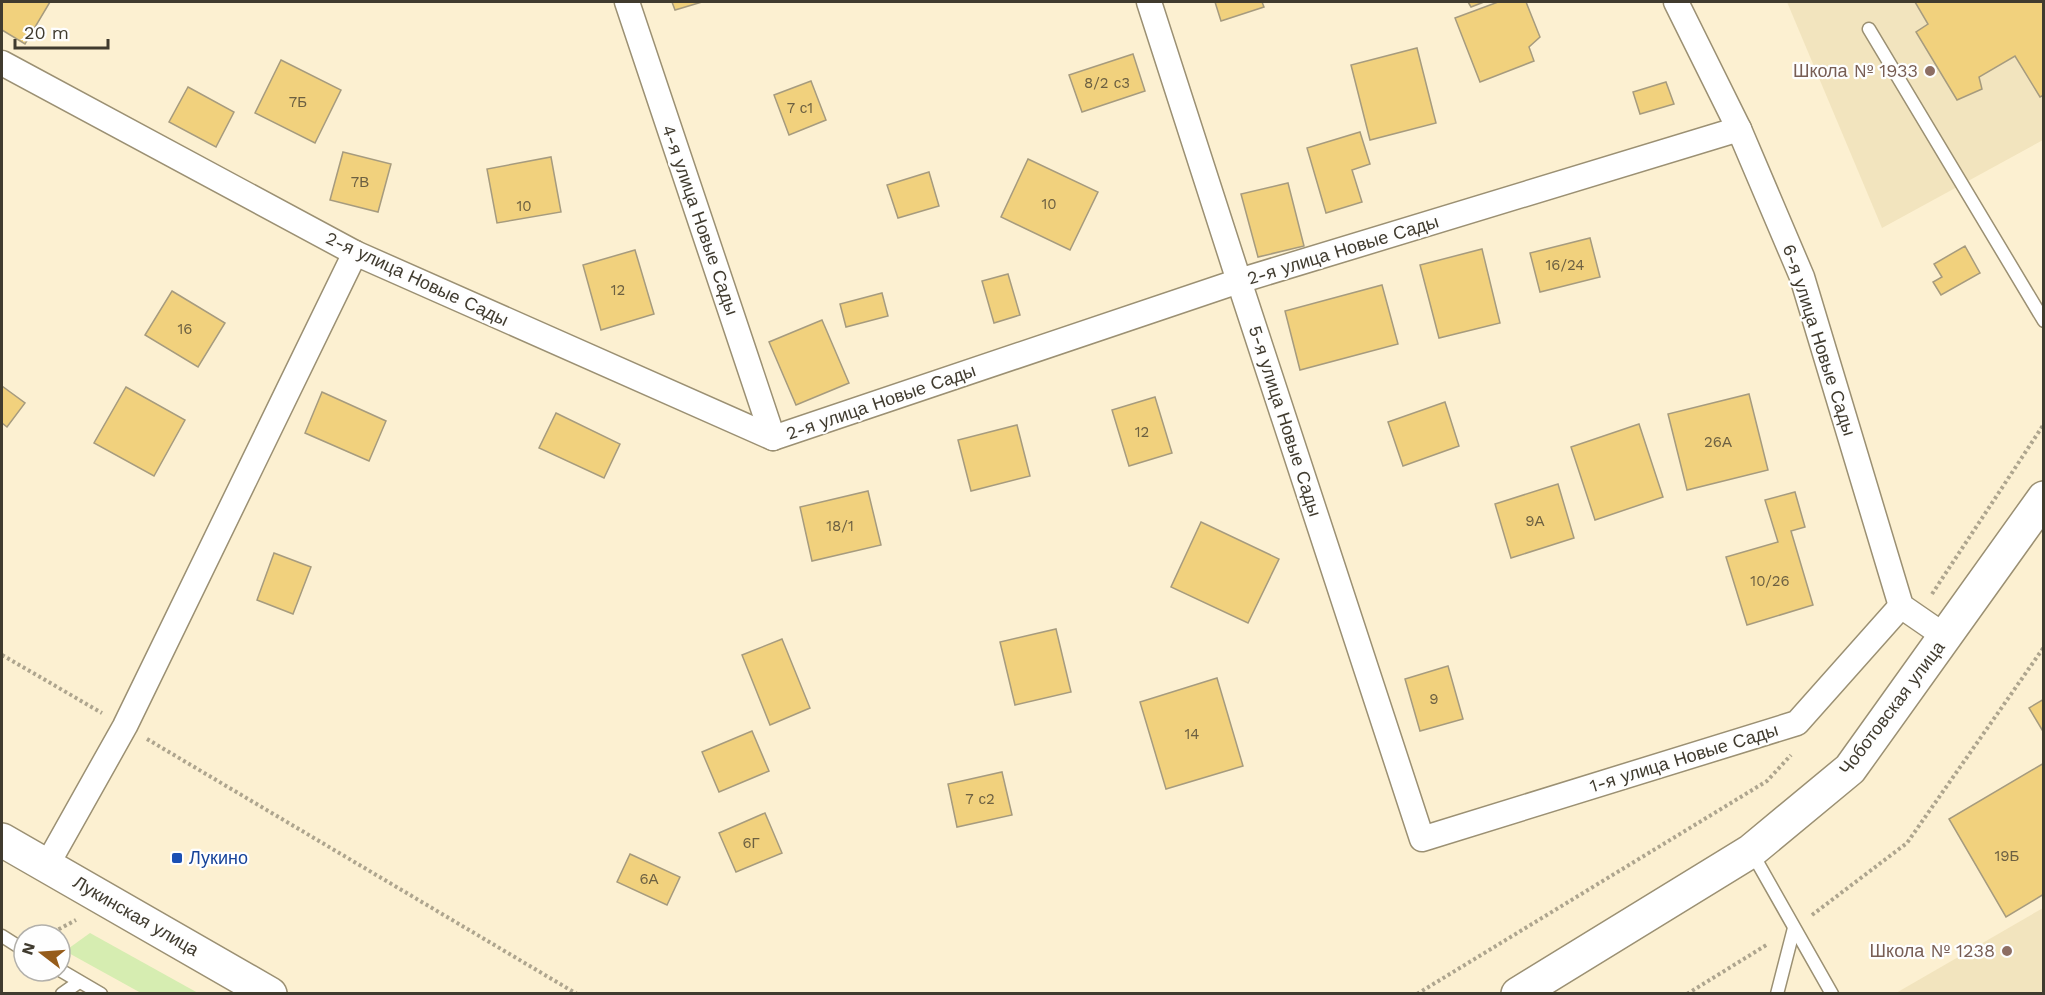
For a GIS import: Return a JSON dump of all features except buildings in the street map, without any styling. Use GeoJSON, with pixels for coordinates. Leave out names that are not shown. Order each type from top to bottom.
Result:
{"type":"FeatureCollection","features":[{"type":"Feature","properties":{"kind":"main road","name":"Чоботовская улица"},"geometry":{"type":"LineString","coordinates":[[1518,993],[1751,851],[1850,769],[2043,498]]}},
{"type":"Feature","properties":{"kind":"main road","name":"Лукинская улица"},"geometry":{"type":"LineString","coordinates":[[2,840],[270,993]]}},
{"type":"Feature","properties":{"kind":"street","name":"4-я улица Новые Сады"},"geometry":{"type":"LineString","coordinates":[[627,2],[773,438]]}},
{"type":"Feature","properties":{"kind":"street","name":"5-я улица Новые Сады"},"geometry":{"type":"LineString","coordinates":[[1149,2],[1422,839]]}},
{"type":"Feature","properties":{"kind":"street","name":"6-я улица Новые Сады"},"geometry":{"type":"LineString","coordinates":[[1676,2],[1739,129],[1802,277],[1901,606]]}},
{"type":"Feature","properties":{"kind":"street","name":"2-я улица Новые Сады"},"geometry":{"type":"LineString","coordinates":[[2,63],[355,253],[773,438],[1239,281],[1739,129]]}},
{"type":"Feature","properties":{"kind":"street"},"geometry":{"type":"LineString","coordinates":[[46,865],[125,726],[355,253]]}},
{"type":"Feature","properties":{"kind":"street"},"geometry":{"type":"LineString","coordinates":[[1901,606],[1946,637]]}},
{"type":"Feature","properties":{"kind":"street","name":"1-я улица Новые Сады"},"geometry":{"type":"LineString","coordinates":[[1422,839],[1797,723],[1901,606]]}},
{"type":"Feature","properties":{"kind":"lane"},"geometry":{"type":"LineString","coordinates":[[1869,29],[2043,321]]}},
{"type":"Feature","properties":{"kind":"lane"},"geometry":{"type":"LineString","coordinates":[[1751,851],[1832,993]]}},
{"type":"Feature","properties":{"kind":"lane"},"geometry":{"type":"LineString","coordinates":[[1777,993],[1794,928]]}},
{"type":"Feature","properties":{"kind":"lane"},"geometry":{"type":"LineString","coordinates":[[72,978],[102,993]]}},
{"type":"Feature","properties":{"kind":"lane"},"geometry":{"type":"LineString","coordinates":[[62,993],[79,982]]}},
{"type":"Feature","properties":{"kind":"path"},"geometry":{"type":"LineString","coordinates":[[1687,993],[1794,928],[1907,843],[2043,646]]}},
{"type":"Feature","properties":{"kind":"path"},"geometry":{"type":"LineString","coordinates":[[2,655],[577,993]]}},
{"type":"Feature","properties":{"kind":"shaded area","name":"Школа № 1933"},"geometry":{"type":"Polygon","coordinates":[[[1787,2],[2043,2],[2043,140],[1882,228],[1787,2]]]}},
{"type":"Feature","properties":{"kind":"shaded area","name":"Школа № 1238"},"geometry":{"type":"Polygon","coordinates":[[[2043,908],[2043,993],[1896,993],[2043,908]]]}},
{"type":"Feature","properties":{"kind":"green space"},"geometry":{"type":"Polygon","coordinates":[[[90,933],[198,993],[141,993],[72,955],[72,946],[90,933]]]}},
{"type":"Feature","properties":{"kind":"place","name":"Школа № 1933"},"geometry":{"type":"Point","coordinates":[1930,71]}},
{"type":"Feature","properties":{"kind":"place","name":"Лукино"},"geometry":{"type":"Point","coordinates":[177,858]}},
{"type":"Feature","properties":{"kind":"place","name":"Школа № 1238"},"geometry":{"type":"Point","coordinates":[2007,951]}}]}
